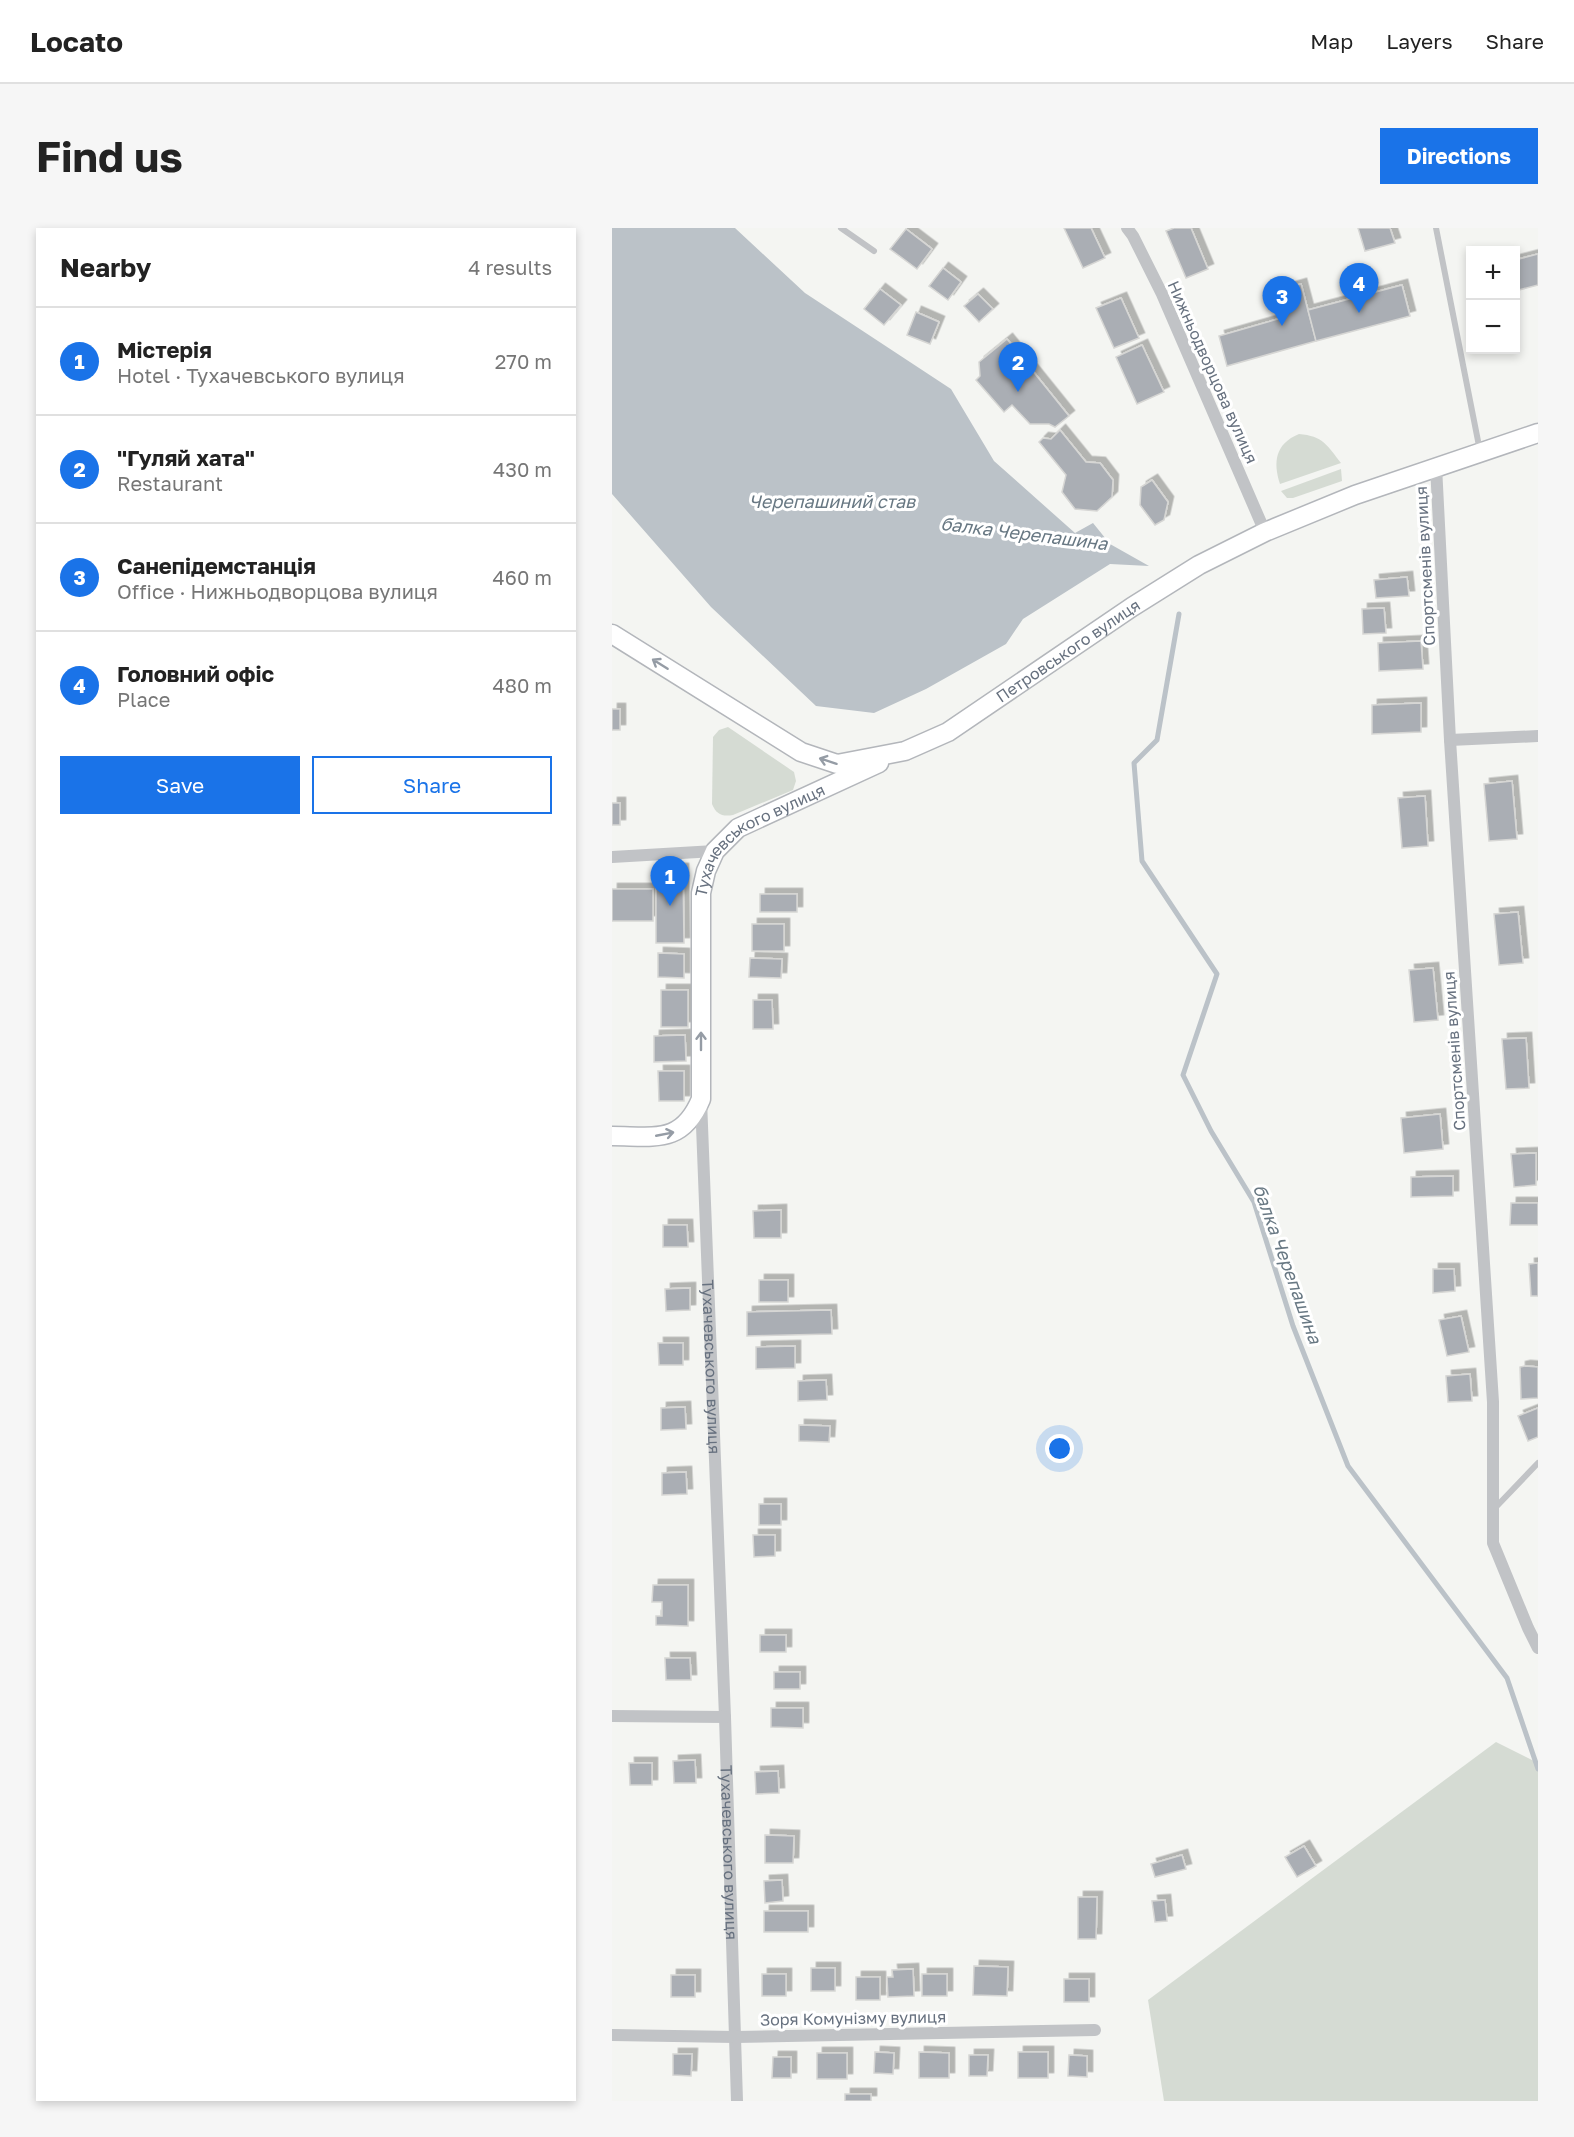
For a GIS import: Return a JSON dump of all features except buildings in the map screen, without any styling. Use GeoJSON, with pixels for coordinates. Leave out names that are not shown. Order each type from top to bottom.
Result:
{"type":"FeatureCollection","features":[{"type":"Feature","properties":{"kind":"main road","name":"Петровського вулиця"},"geometry":{"type":"LineString","coordinates":[[612,634],[801,752],[837,764],[906,751],[948,732],[1132,607],[1190,571],[1265,532],[1355,495],[1538,433]]}},
{"type":"Feature","properties":{"kind":"main road","name":"Тухачевського вулиця"},"geometry":{"type":"LineString","coordinates":[[701,1099],[702,893],[706,871],[715,851],[738,828],[906,751]]}},
{"type":"Feature","properties":{"kind":"main road"},"geometry":{"type":"LineString","coordinates":[[612,1136],[669,1135],[687,1123],[696,1112],[701,1099]]}},
{"type":"Feature","properties":{"kind":"street","name":"Нижньодворцова вулиця"},"geometry":{"type":"LineString","coordinates":[[1126,228],[1133,236],[1162,294],[1265,532]]}},
{"type":"Feature","properties":{"kind":"street","name":"Спортсменів вулиця"},"geometry":{"type":"LineString","coordinates":[[1436,466],[1450,740],[1493,1402],[1493,1543],[1533,1625],[1538,1648]]}},
{"type":"Feature","properties":{"kind":"street"},"geometry":{"type":"LineString","coordinates":[[1450,740],[1538,736]]}},
{"type":"Feature","properties":{"kind":"street"},"geometry":{"type":"LineString","coordinates":[[612,857],[715,851]]}},
{"type":"Feature","properties":{"kind":"street","name":"Тухачевського вулиця"},"geometry":{"type":"LineString","coordinates":[[701,1099],[737,2101]]}},
{"type":"Feature","properties":{"kind":"street"},"geometry":{"type":"LineString","coordinates":[[612,1716],[725,1717]]}},
{"type":"Feature","properties":{"kind":"street","name":"Зоря Комунізму вулиця"},"geometry":{"type":"LineString","coordinates":[[612,2036],[735,2037],[1095,2030]]}},
{"type":"Feature","properties":{"kind":"lane"},"geometry":{"type":"LineString","coordinates":[[841,228],[874,251]]}},
{"type":"Feature","properties":{"kind":"lane"},"geometry":{"type":"LineString","coordinates":[[1436,228],[1480,451]]}},
{"type":"Feature","properties":{"kind":"lane"},"geometry":{"type":"LineString","coordinates":[[1493,1509],[1538,1463]]}},
{"type":"Feature","properties":{"kind":"shaded area"},"geometry":{"type":"Polygon","coordinates":[[[1299,434],[1319,439],[1328,446],[1341,463],[1280,484],[1277,468],[1278,454],[1285,443],[1299,434]]]}},
{"type":"Feature","properties":{"kind":"shaded area"},"geometry":{"type":"Polygon","coordinates":[[[1341,469],[1342,481],[1293,498],[1287,498],[1281,491],[1341,469]]]}},
{"type":"Feature","properties":{"kind":"shaded area"},"geometry":{"type":"Polygon","coordinates":[[[728,727],[794,772],[796,781],[793,790],[733,815],[726,816],[715,810],[712,804],[713,737],[719,730],[728,727]]]}},
{"type":"Feature","properties":{"kind":"shaded area"},"geometry":{"type":"Polygon","coordinates":[[[1496,1742],[1538,1763],[1538,2101],[1164,2101],[1148,2000],[1496,1742]]]}},
{"type":"Feature","properties":{"kind":"water","name":"Черепашиний став"},"geometry":{"type":"Polygon","coordinates":[[[612,228],[735,228],[805,293],[951,389],[994,461],[1075,533],[1093,523],[1110,544],[1149,566],[1110,564],[1023,619],[1006,644],[926,689],[874,713],[816,706],[711,607],[612,494],[612,228]]]}},
{"type":"Feature","properties":{"kind":"waterway","name":"балка Черепашина"},"geometry":{"type":"LineString","coordinates":[[1179,614],[1157,740],[1134,763],[1142,861],[1217,974],[1183,1075],[1211,1131],[1254,1202],[1293,1326],[1348,1466],[1507,1678],[1538,1769]]}},
{"type":"Feature","properties":{"kind":"place","name":"Головний офіс"},"geometry":{"type":"Point","coordinates":[1359,313]}},
{"type":"Feature","properties":{"kind":"place","name":"Санепідемстанція"},"geometry":{"type":"Point","coordinates":[1282,326]}},
{"type":"Feature","properties":{"kind":"place","name":"\"Гуляй хата\""},"geometry":{"type":"Point","coordinates":[1018,392]}},
{"type":"Feature","properties":{"kind":"place","name":"Містерія"},"geometry":{"type":"Point","coordinates":[670,906]}}]}
